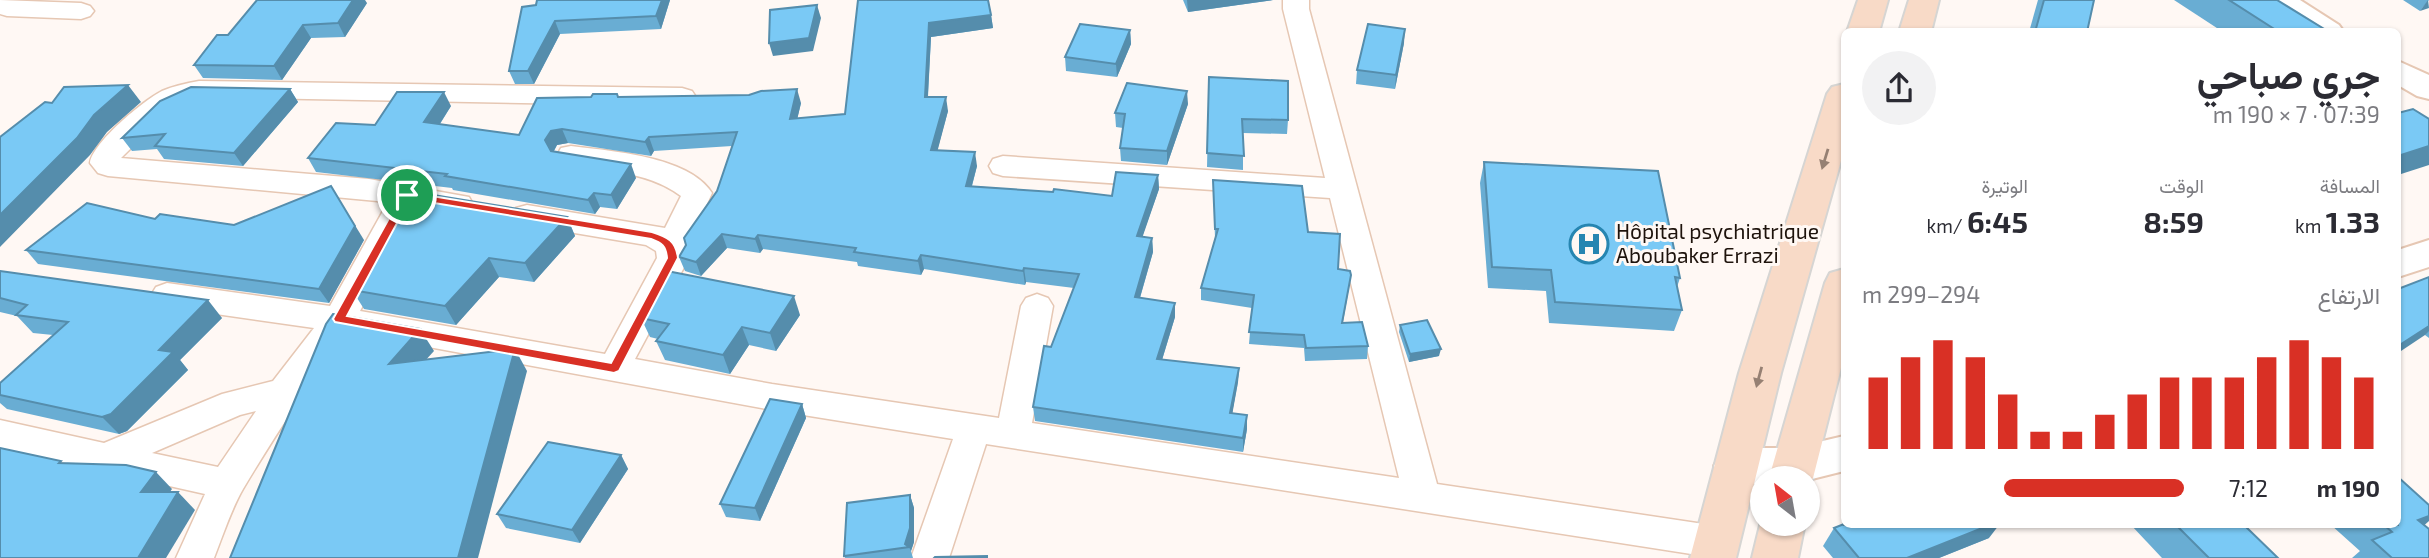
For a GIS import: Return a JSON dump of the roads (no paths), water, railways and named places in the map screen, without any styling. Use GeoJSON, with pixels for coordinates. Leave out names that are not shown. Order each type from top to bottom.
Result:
{"type":"FeatureCollection","features":[{"type":"Feature","properties":{"kind":"main road"},"geometry":{"type":"LineString","coordinates":[[1864,28],[1873,0]]}},
{"type":"Feature","properties":{"kind":"main road"},"geometry":{"type":"LineString","coordinates":[[1916,28],[1924,0]]}},
{"type":"Feature","properties":{"kind":"main road"},"geometry":{"type":"LineString","coordinates":[[1715,550],[1760,373],[1841,104]]}},
{"type":"Feature","properties":{"kind":"main road"},"geometry":{"type":"LineString","coordinates":[[1794,466],[1841,294]]}},
{"type":"Feature","properties":{"kind":"main road"},"geometry":{"type":"LineString","coordinates":[[1775,558],[1779,536]]}},
{"type":"Feature","properties":{"kind":"street"},"geometry":{"type":"LineString","coordinates":[[12,0],[7,8],[81,11]]}},
{"type":"Feature","properties":{"kind":"street"},"geometry":{"type":"LineString","coordinates":[[1296,0],[1296,9],[1422,497]]}},
{"type":"Feature","properties":{"kind":"street"},"geometry":{"type":"LineString","coordinates":[[2279,0],[2322,28]]}},
{"type":"Feature","properties":{"kind":"street"},"geometry":{"type":"LineString","coordinates":[[2401,73],[2429,89]]}},
{"type":"Feature","properties":{"kind":"street"},"geometry":{"type":"LineString","coordinates":[[614,368],[673,258],[671,248],[665,240],[652,235],[369,189],[108,166],[104,163],[105,157],[165,99],[178,92],[198,89],[712,97]]}},
{"type":"Feature","properties":{"kind":"street"},"geometry":{"type":"LineString","coordinates":[[568,155],[631,164],[664,172],[684,182],[697,193],[671,248]]}},
{"type":"Feature","properties":{"kind":"street"},"geometry":{"type":"LineString","coordinates":[[1003,166],[1343,189]]}},
{"type":"Feature","properties":{"kind":"street"},"geometry":{"type":"LineString","coordinates":[[195,558],[227,484],[271,419],[284,392],[339,319],[407,195]]}},
{"type":"Feature","properties":{"kind":"street"},"geometry":{"type":"LineString","coordinates":[[2401,263],[2429,253]]}},
{"type":"Feature","properties":{"kind":"street"},"geometry":{"type":"LineString","coordinates":[[133,290],[339,319],[772,397],[1422,497],[1715,550]]}},
{"type":"Feature","properties":{"kind":"street"},"geometry":{"type":"LineString","coordinates":[[1013,434],[1037,306]]}},
{"type":"Feature","properties":{"kind":"street"},"geometry":{"type":"LineString","coordinates":[[106,457],[234,403],[284,392]]}},
{"type":"Feature","properties":{"kind":"street"},"geometry":{"type":"LineString","coordinates":[[930,558],[974,428]]}},
{"type":"Feature","properties":{"kind":"street"},"geometry":{"type":"LineString","coordinates":[[0,434],[227,484]]}},
{"type":"Feature","properties":{"kind":"street"},"geometry":{"type":"LineString","coordinates":[[1809,466],[1841,455]]}},
{"type":"Feature","properties":{"kind":"street"},"geometry":{"type":"LineString","coordinates":[[1736,466],[1750,468]]}},
{"type":"Feature","properties":{"kind":"place","name":"Hôpital psychiatrique Aboubaker Errazi"},"geometry":{"type":"Point","coordinates":[1589,244]}}]}
